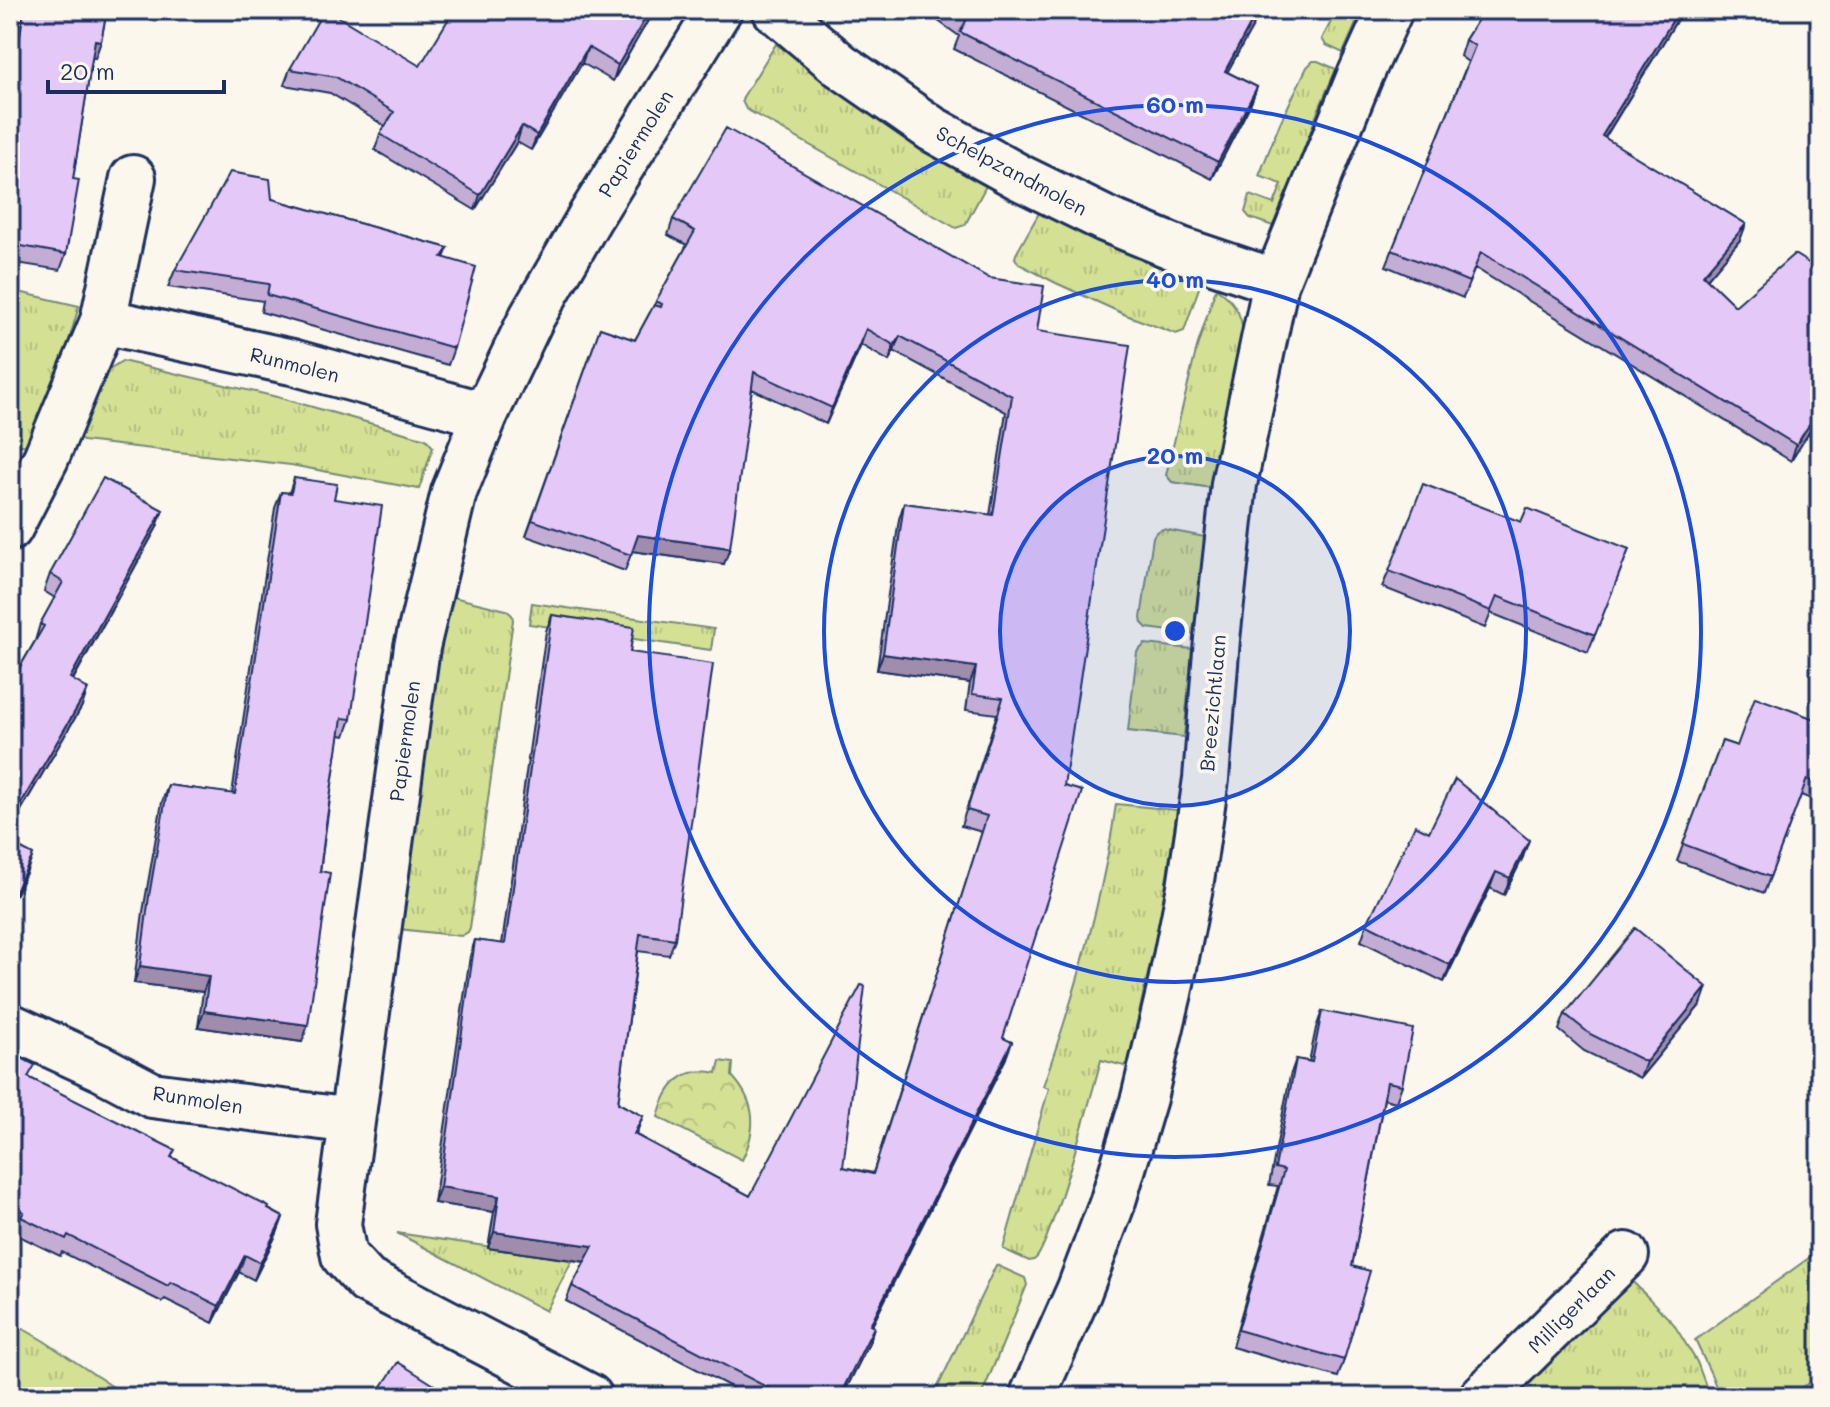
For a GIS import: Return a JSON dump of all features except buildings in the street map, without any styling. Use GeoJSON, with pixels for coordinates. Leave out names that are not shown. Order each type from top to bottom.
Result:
{"type":"FeatureCollection","features":[{"type":"Feature","properties":{"kind":"street","name":"Papiermolen"},"geometry":{"type":"LineString","coordinates":[[590,1397],[367,1281],[344,1256],[338,1224],[417,647],[454,492],[485,415],[532,317],[719,10]]}},
{"type":"Feature","properties":{"kind":"street","name":"Schelpzandmolen"},"geometry":{"type":"LineString","coordinates":[[775,10],[840,65],[932,129],[1019,177],[1181,250],[1276,282]]}},
{"type":"Feature","properties":{"kind":"street","name":"Breezichtlaan"},"geometry":{"type":"LineString","coordinates":[[1032,1397],[1079,1291],[1112,1204],[1144,1098],[1169,993],[1190,887],[1206,779],[1234,484],[1276,282],[1390,10]]}},
{"type":"Feature","properties":{"kind":"street"},"geometry":{"type":"LineString","coordinates":[[10,528],[46,458],[103,321],[133,178]]}},
{"type":"Feature","properties":{"kind":"street","name":"Runmolen"},"geometry":{"type":"LineString","coordinates":[[103,321],[292,362],[485,415]]}},
{"type":"Feature","properties":{"kind":"street","name":"Runmolen"},"geometry":{"type":"LineString","coordinates":[[10,1026],[152,1095],[352,1121]]}},
{"type":"Feature","properties":{"kind":"street","name":"Milligerlaan"},"geometry":{"type":"LineString","coordinates":[[1482,1397],[1626,1255]]}},
{"type":"Feature","properties":{"kind":"green space"},"geometry":{"type":"Polygon","coordinates":[[[1337,10],[1362,10],[1343,53],[1326,45],[1322,39],[1337,10]]]}},
{"type":"Feature","properties":{"kind":"green space"},"geometry":{"type":"Polygon","coordinates":[[[776,44],[888,124],[987,184],[965,225],[956,228],[746,109],[743,97],[776,44]]]}},
{"type":"Feature","properties":{"kind":"green space"},"geometry":{"type":"Polygon","coordinates":[[[1313,61],[1336,69],[1273,226],[1250,218],[1245,212],[1250,195],[1274,204],[1282,184],[1259,176],[1280,123],[1307,67],[1313,61]]]}},
{"type":"Feature","properties":{"kind":"green space"},"geometry":{"type":"Polygon","coordinates":[[[1039,213],[1201,282],[1184,331],[1176,334],[1126,315],[1019,264],[1016,254],[1039,213]]]}},
{"type":"Feature","properties":{"kind":"green space"},"geometry":{"type":"Polygon","coordinates":[[[1216,288],[1236,308],[1243,335],[1220,436],[1212,488],[1172,482],[1166,475],[1197,347],[1216,288]]]}},
{"type":"Feature","properties":{"kind":"green space"},"geometry":{"type":"Polygon","coordinates":[[[10,290],[79,306],[59,375],[32,446],[10,444],[10,290]]]}},
{"type":"Feature","properties":{"kind":"green space"},"geometry":{"type":"Polygon","coordinates":[[[122,361],[277,397],[426,439],[433,447],[419,489],[291,465],[76,438],[92,380],[122,361]]]}},
{"type":"Feature","properties":{"kind":"green space"},"geometry":{"type":"Polygon","coordinates":[[[1163,529],[1205,537],[1193,634],[1147,628],[1142,623],[1153,537],[1163,529]]]}},
{"type":"Feature","properties":{"kind":"green space"},"geometry":{"type":"Polygon","coordinates":[[[449,596],[506,610],[513,620],[470,928],[461,936],[399,929],[449,596]]]}},
{"type":"Feature","properties":{"kind":"green space"},"geometry":{"type":"Polygon","coordinates":[[[532,603],[714,629],[711,650],[529,624],[532,603]]]}},
{"type":"Feature","properties":{"kind":"green space"},"geometry":{"type":"Polygon","coordinates":[[[1145,644],[1192,649],[1184,737],[1128,731],[1137,652],[1145,644]]]}},
{"type":"Feature","properties":{"kind":"green space"},"geometry":{"type":"Polygon","coordinates":[[[1116,804],[1177,810],[1161,915],[1128,1063],[1124,1066],[1101,1060],[1050,1228],[1042,1249],[1035,1259],[1029,1261],[1003,1249],[1049,1088],[1043,1086],[1087,947],[1104,876],[1116,804]]]}},
{"type":"Feature","properties":{"kind":"green space"},"geometry":{"type":"Polygon","coordinates":[[[720,1061],[733,1063],[732,1076],[750,1106],[752,1127],[742,1160],[658,1117],[666,1096],[677,1080],[694,1072],[717,1073],[720,1061]]]}},
{"type":"Feature","properties":{"kind":"green space"},"geometry":{"type":"Polygon","coordinates":[[[397,1233],[573,1259],[546,1311],[397,1233]]]}},
{"type":"Feature","properties":{"kind":"green space"},"geometry":{"type":"Polygon","coordinates":[[[1820,1250],[1820,1378],[1783,1397],[1720,1397],[1695,1340],[1820,1250]]]}},
{"type":"Feature","properties":{"kind":"green space"},"geometry":{"type":"Polygon","coordinates":[[[996,1265],[1025,1278],[1027,1285],[985,1387],[980,1397],[933,1397],[996,1265]]]}},
{"type":"Feature","properties":{"kind":"green space"},"geometry":{"type":"Polygon","coordinates":[[[1631,1280],[1673,1323],[1697,1362],[1710,1397],[1511,1397],[1631,1280]]]}},
{"type":"Feature","properties":{"kind":"green space"},"geometry":{"type":"Polygon","coordinates":[[[10,1321],[128,1397],[26,1397],[10,1387],[10,1321]]]}}]}
